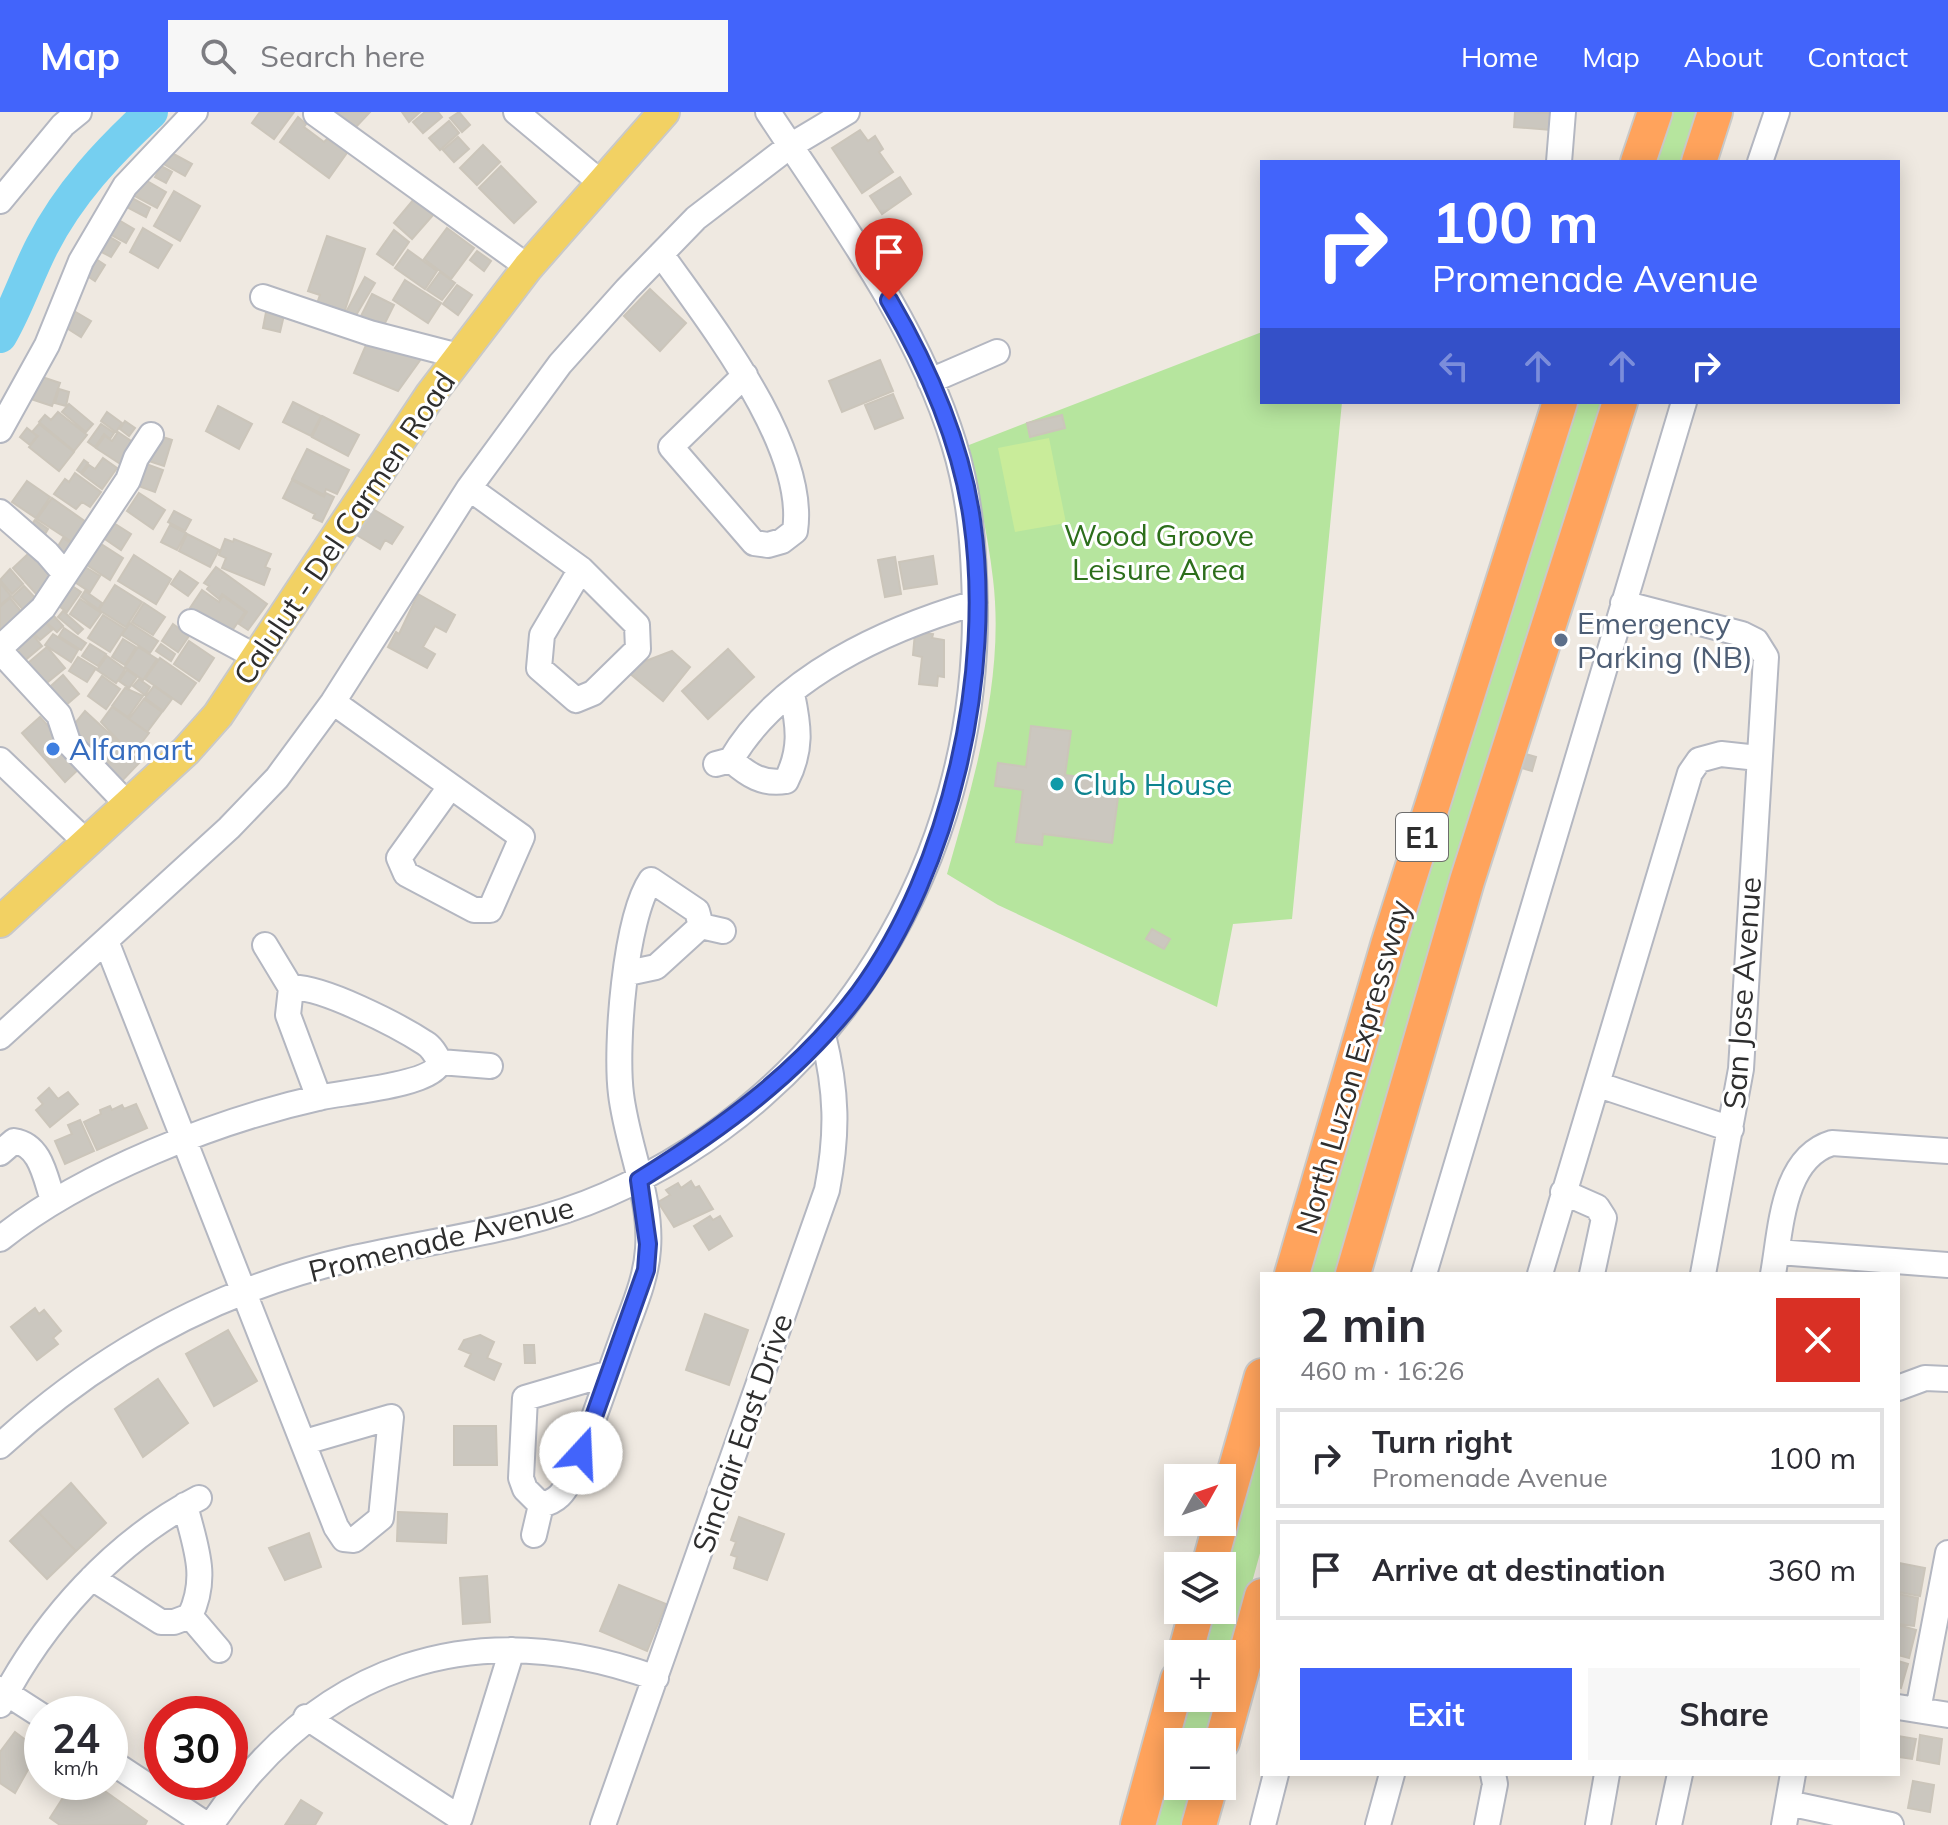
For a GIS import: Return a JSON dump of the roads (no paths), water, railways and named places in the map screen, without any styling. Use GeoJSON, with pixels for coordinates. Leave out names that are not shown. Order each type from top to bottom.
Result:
{"type":"FeatureCollection","features":[{"type":"Feature","properties":{"kind":"highway"},"geometry":{"type":"LineString","coordinates":[[1639,160],[1655,112]]}},
{"type":"Feature","properties":{"kind":"highway"},"geometry":{"type":"LineString","coordinates":[[1700,160],[1715,112]]}},
{"type":"Feature","properties":{"kind":"highway","name":"North Luzon Expressway"},"geometry":{"type":"LineString","coordinates":[[1293,1272],[1388,945],[1559,404]]}},
{"type":"Feature","properties":{"kind":"highway","name":"North Luzon Expressway"},"geometry":{"type":"LineString","coordinates":[[1354,1272],[1467,881],[1619,404]]}},
{"type":"Feature","properties":{"kind":"highway"},"geometry":{"type":"LineString","coordinates":[[1236,1467],[1260,1383]]}},
{"type":"Feature","properties":{"kind":"highway"},"geometry":{"type":"LineString","coordinates":[[1226,1728],[1260,1603]]}},
{"type":"Feature","properties":{"kind":"highway"},"geometry":{"type":"LineString","coordinates":[[1138,1825],[1169,1712]]}},
{"type":"Feature","properties":{"kind":"highway"},"geometry":{"type":"LineString","coordinates":[[1199,1825],[1206,1800]]}},
{"type":"Feature","properties":{"kind":"main road","name":"Calulut - Del Carmen Road"},"geometry":{"type":"LineString","coordinates":[[0,922],[128,805],[218,715],[393,450],[459,356],[528,267],[664,112]]}},
{"type":"Feature","properties":{"kind":"street"},"geometry":{"type":"LineString","coordinates":[[0,201],[63,125],[79,112]]}},
{"type":"Feature","properties":{"kind":"street"},"geometry":{"type":"LineString","coordinates":[[0,430],[47,345],[81,261],[125,186],[195,112]]}},
{"type":"Feature","properties":{"kind":"street"},"geometry":{"type":"LineString","coordinates":[[516,112],[600,182]]}},
{"type":"Feature","properties":{"kind":"street","name":"Promenade Avenue"},"geometry":{"type":"LineString","coordinates":[[0,1446],[67,1388],[114,1355],[204,1306],[346,1260],[523,1226],[639,1180],[740,1114],[823,1035],[859,993],[882,956],[929,862],[967,736],[974,683],[972,519],[954,445],[930,381],[889,300],[768,112]]}},
{"type":"Feature","properties":{"kind":"street"},"geometry":{"type":"LineString","coordinates":[[0,1037],[229,828],[277,778],[333,702],[469,488],[560,364],[696,218],[790,146],[847,112]]}},
{"type":"Feature","properties":{"kind":"street"},"geometry":{"type":"LineString","coordinates":[[1559,160],[1563,112]]}},
{"type":"Feature","properties":{"kind":"street"},"geometry":{"type":"LineString","coordinates":[[1761,160],[1777,112]]}},
{"type":"Feature","properties":{"kind":"street"},"geometry":{"type":"LineString","coordinates":[[316,114],[528,267]]}},
{"type":"Feature","properties":{"kind":"street"},"geometry":{"type":"LineString","coordinates":[[661,254],[745,375],[769,422],[791,481],[797,516],[795,531],[768,545],[754,543],[671,447],[745,375]]}},
{"type":"Feature","properties":{"kind":"street"},"geometry":{"type":"LineString","coordinates":[[263,297],[370,333],[459,356]]}},
{"type":"Feature","properties":{"kind":"street"},"geometry":{"type":"LineString","coordinates":[[930,381],[997,352]]}},
{"type":"Feature","properties":{"kind":"street"},"geometry":{"type":"LineString","coordinates":[[1425,1272],[1683,404]]}},
{"type":"Feature","properties":{"kind":"street"},"geometry":{"type":"LineString","coordinates":[[128,805],[68,742],[59,715],[0,650],[43,608],[128,480],[136,458],[151,435]]}},
{"type":"Feature","properties":{"kind":"street"},"geometry":{"type":"LineString","coordinates":[[469,488],[581,569],[637,625],[640,636],[638,649],[593,693],[576,700],[539,668],[538,648],[581,569]]}},
{"type":"Feature","properties":{"kind":"street"},"geometry":{"type":"LineString","coordinates":[[0,512],[47,553],[65,574]]}},
{"type":"Feature","properties":{"kind":"street"},"geometry":{"type":"LineString","coordinates":[[792,694],[800,734],[790,787],[757,779],[724,762],[755,725],[792,694],[864,647],[923,618],[975,603]]}},
{"type":"Feature","properties":{"kind":"street","name":"San Jose Avenue"},"geometry":{"type":"LineString","coordinates":[[1623,603],[1742,634],[1756,641],[1766,657],[1741,1069],[1703,1272]]}},
{"type":"Feature","properties":{"kind":"street"},"geometry":{"type":"LineString","coordinates":[[191,622],[258,658]]}},
{"type":"Feature","properties":{"kind":"street"},"geometry":{"type":"LineString","coordinates":[[333,702],[522,837],[490,910],[474,910],[406,874],[399,865],[399,858],[450,787]]}},
{"type":"Feature","properties":{"kind":"street"},"geometry":{"type":"LineString","coordinates":[[1541,1272],[1690,773],[1699,760],[1721,754],[1758,758]]}},
{"type":"Feature","properties":{"kind":"street"},"geometry":{"type":"LineString","coordinates":[[0,760],[87,843]]}},
{"type":"Feature","properties":{"kind":"street"},"geometry":{"type":"LineString","coordinates":[[541,1505],[553,1502],[563,1494],[571,1479],[646,1270],[648,1244],[639,1180],[620,1092],[628,973],[631,935],[651,880],[697,911],[712,929],[656,967],[628,973]]}},
{"type":"Feature","properties":{"kind":"street"},"geometry":{"type":"LineString","coordinates":[[106,941],[340,1534],[348,1541],[354,1540],[381,1518],[391,1417],[305,1442]]}},
{"type":"Feature","properties":{"kind":"street"},"geometry":{"type":"LineString","coordinates":[[265,945],[291,988],[288,1015],[319,1098]]}},
{"type":"Feature","properties":{"kind":"street"},"geometry":{"type":"LineString","coordinates":[[291,988],[306,987],[326,994],[414,1037],[427,1044],[440,1062],[490,1066]]}},
{"type":"Feature","properties":{"kind":"street","name":"Sinclair East Drive"},"geometry":{"type":"LineString","coordinates":[[603,1825],[827,1190],[835,1148],[835,1081],[823,1035]]}},
{"type":"Feature","properties":{"kind":"street"},"geometry":{"type":"LineString","coordinates":[[0,1239],[53,1200],[184,1141],[319,1098],[428,1077],[440,1062]]}},
{"type":"Feature","properties":{"kind":"street"},"geometry":{"type":"LineString","coordinates":[[1599,1085],[1731,1129]]}},
{"type":"Feature","properties":{"kind":"street"},"geometry":{"type":"LineString","coordinates":[[0,1153],[14,1141],[25,1142],[35,1151],[53,1200]]}},
{"type":"Feature","properties":{"kind":"street"},"geometry":{"type":"LineString","coordinates":[[1948,1151],[1814,1143],[1793,1179],[1775,1263],[1948,1265]]}},
{"type":"Feature","properties":{"kind":"street"},"geometry":{"type":"LineString","coordinates":[[1563,1192],[1597,1207],[1604,1218],[1592,1272]]}},
{"type":"Feature","properties":{"kind":"street"},"geometry":{"type":"LineString","coordinates":[[541,1505],[525,1489],[521,1478],[525,1398],[610,1373]]}},
{"type":"Feature","properties":{"kind":"street"},"geometry":{"type":"LineString","coordinates":[[1900,1387],[1925,1378],[1948,1379]]}},
{"type":"Feature","properties":{"kind":"street"},"geometry":{"type":"LineString","coordinates":[[24,1707],[2,1695],[60,1614],[92,1578],[143,1532],[192,1501],[202,1576],[200,1594],[190,1616],[174,1622],[161,1622],[92,1578]]}},
{"type":"Feature","properties":{"kind":"street"},"geometry":{"type":"LineString","coordinates":[[534,1535],[541,1505]]}},
{"type":"Feature","properties":{"kind":"street"},"geometry":{"type":"LineString","coordinates":[[1948,1553],[1908,1708],[1948,1715]]}},
{"type":"Feature","properties":{"kind":"street"},"geometry":{"type":"LineString","coordinates":[[190,1616],[219,1650]]}},
{"type":"Feature","properties":{"kind":"street"},"geometry":{"type":"LineString","coordinates":[[306,1717],[460,1818],[512,1650]]}},
{"type":"Feature","properties":{"kind":"street"},"geometry":{"type":"LineString","coordinates":[[128,1773],[209,1825],[237,1786],[306,1717],[351,1690],[401,1668],[442,1657],[512,1650],[602,1661],[656,1678]]}},
{"type":"Feature","properties":{"kind":"street"},"geometry":{"type":"LineString","coordinates":[[1263,1825],[1275,1776]]}},
{"type":"Feature","properties":{"kind":"street"},"geometry":{"type":"LineString","coordinates":[[1378,1825],[1391,1776]]}},
{"type":"Feature","properties":{"kind":"street"},"geometry":{"type":"LineString","coordinates":[[1487,1825],[1495,1784],[1493,1776]]}},
{"type":"Feature","properties":{"kind":"street"},"geometry":{"type":"LineString","coordinates":[[1598,1825],[1607,1776]]}},
{"type":"Feature","properties":{"kind":"street"},"geometry":{"type":"LineString","coordinates":[[1669,1825],[1680,1776]]}},
{"type":"Feature","properties":{"kind":"street"},"geometry":{"type":"LineString","coordinates":[[1793,1776],[1786,1814],[1891,1825]]}},
{"type":"Feature","properties":{"kind":"waterway"},"geometry":{"type":"LineString","coordinates":[[0,336],[42,246],[64,208],[105,158],[151,112]]}},
{"type":"Feature","properties":{"kind":"place","name":"Emergency Parking (NB)"},"geometry":{"type":"Point","coordinates":[1561,640]}},
{"type":"Feature","properties":{"kind":"place","name":"Alfamart"},"geometry":{"type":"Point","coordinates":[53,749]}},
{"type":"Feature","properties":{"kind":"place","name":"Club House"},"geometry":{"type":"Point","coordinates":[1057,784]}},
{"type":"Feature","properties":{"kind":"park label","name":"Wood Groove Leisure Area"},"geometry":{"type":"Point","coordinates":[1159,552]}}]}
